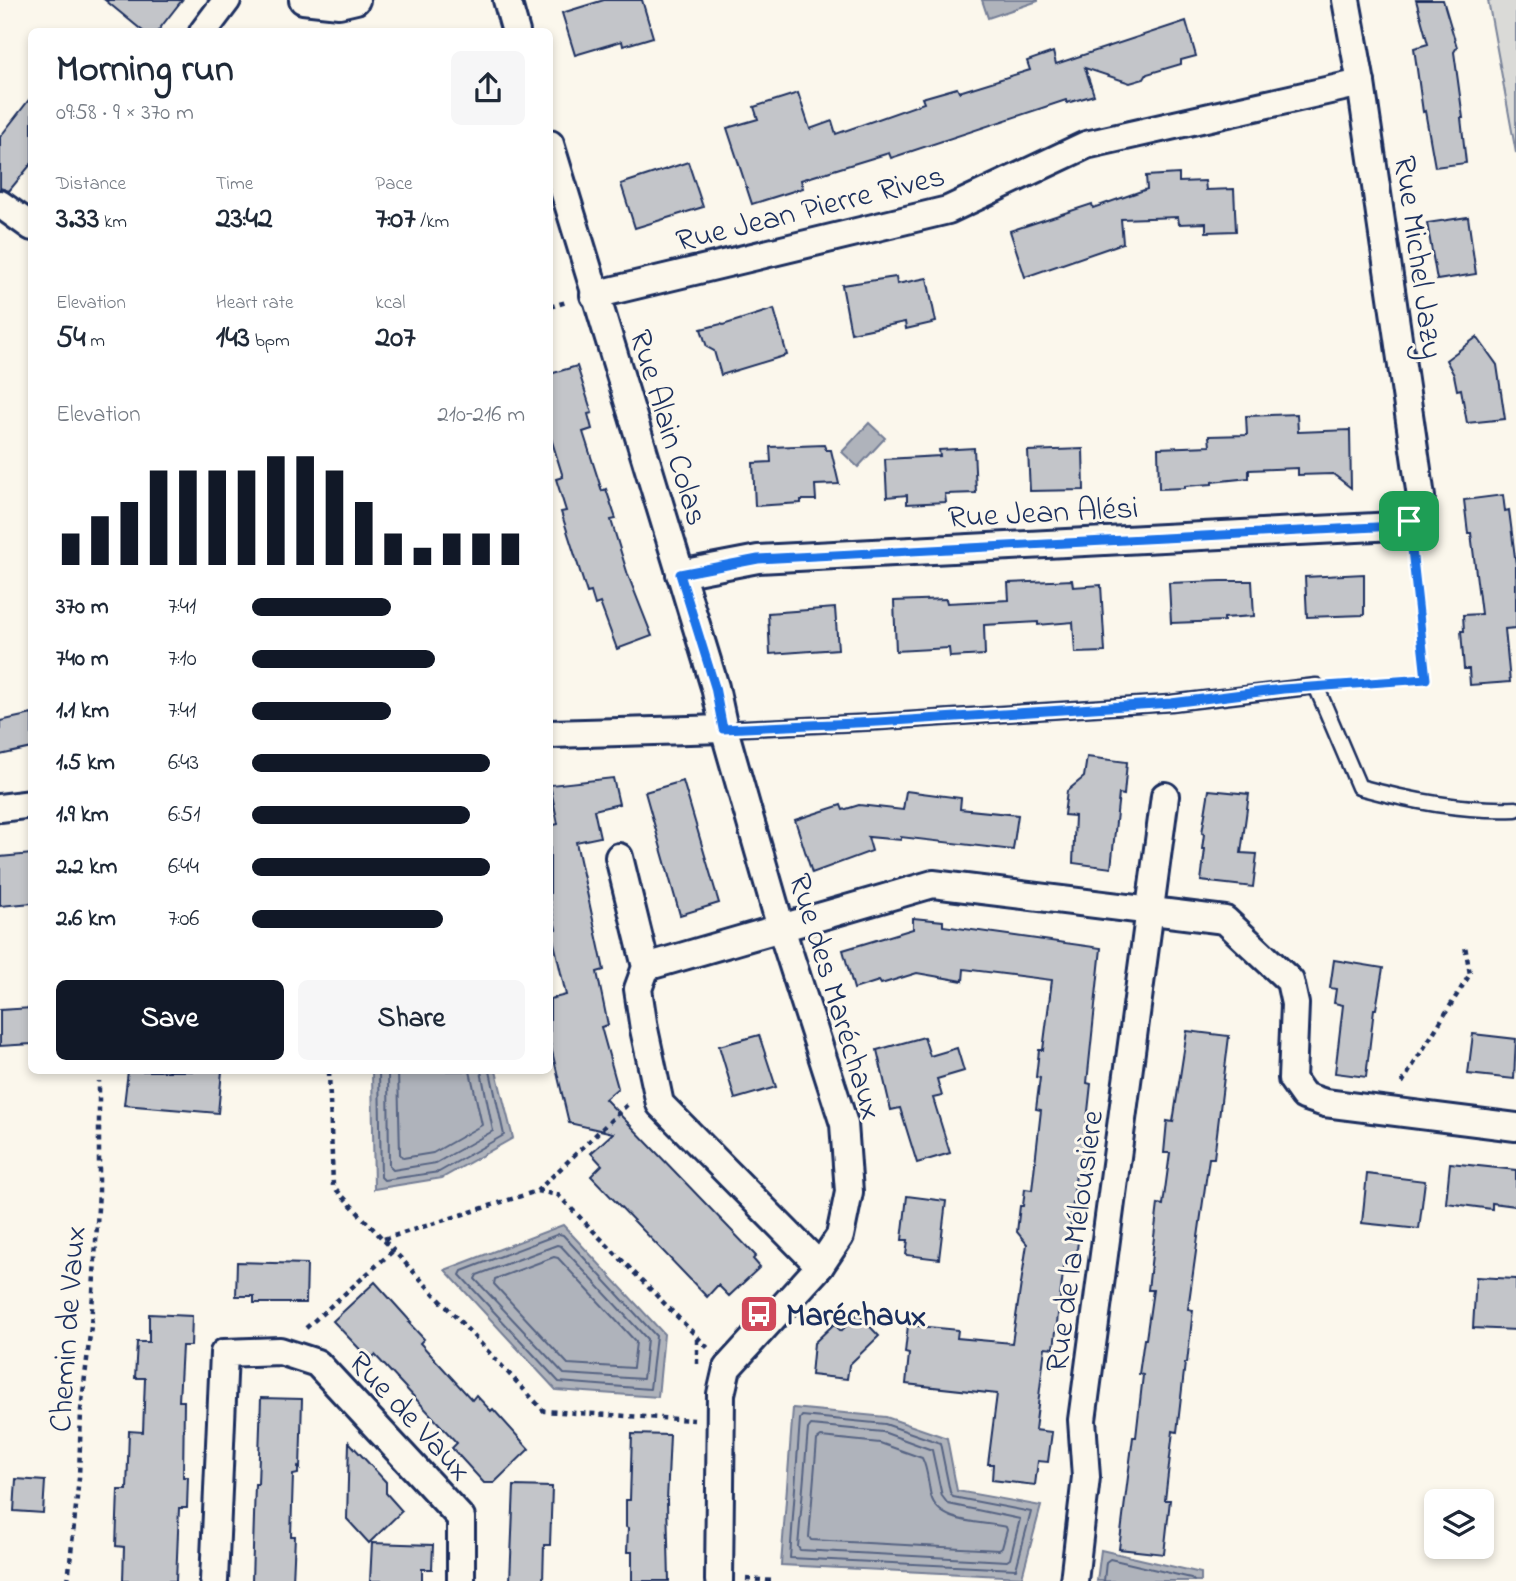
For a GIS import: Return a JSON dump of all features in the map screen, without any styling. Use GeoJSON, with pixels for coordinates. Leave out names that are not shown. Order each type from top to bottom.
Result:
{"type":"FeatureCollection","features":[{"type":"Feature","properties":{"kind":"street"},"geometry":{"type":"LineString","coordinates":[[206,28],[227,0]]}},
{"type":"Feature","properties":{"kind":"street"},"geometry":{"type":"LineString","coordinates":[[303,0],[338,4],[356,0]]}},
{"type":"Feature","properties":{"kind":"street"},"geometry":{"type":"LineString","coordinates":[[507,0],[515,28]]}},
{"type":"Feature","properties":{"kind":"street","name":"Rue Michel Jazy"},"geometry":{"type":"LineString","coordinates":[[1346,0],[1361,83],[1421,496],[1409,521]]}},
{"type":"Feature","properties":{"kind":"street","name":"Rue Jean Pierre Rives"},"geometry":{"type":"LineString","coordinates":[[594,295],[948,209],[1086,145],[1361,83]]}},
{"type":"Feature","properties":{"kind":"street","name":"Rue Alain Colas"},"geometry":{"type":"LineString","coordinates":[[553,154],[715,687],[723,729]]}},
{"type":"Feature","properties":{"kind":"street"},"geometry":{"type":"LineString","coordinates":[[0,204],[28,224]]}},
{"type":"Feature","properties":{"kind":"street","name":"Rue Jean Alési"},"geometry":{"type":"LineString","coordinates":[[680,574],[758,559],[1395,526],[1409,521]]}},
{"type":"Feature","properties":{"kind":"street"},"geometry":{"type":"LineString","coordinates":[[553,734],[723,729]]}},
{"type":"Feature","properties":{"kind":"street","name":"Rue des Maréchaux"},"geometry":{"type":"LineString","coordinates":[[723,729],[781,928],[844,1124],[849,1192],[840,1236],[820,1266],[727,1368]]}},
{"type":"Feature","properties":{"kind":"street","name":"Rue de la Mélousière"},"geometry":{"type":"LineString","coordinates":[[1074,1581],[1086,1477],[1082,1420],[1165,796]]}},
{"type":"Feature","properties":{"kind":"street"},"geometry":{"type":"LineString","coordinates":[[0,808],[28,804]]}},
{"type":"Feature","properties":{"kind":"street"},"geometry":{"type":"LineString","coordinates":[[619,857],[646,967],[638,989],[660,1104],[820,1266]]}},
{"type":"Feature","properties":{"kind":"street"},"geometry":{"type":"LineString","coordinates":[[646,967],[933,884],[1225,920],[1290,981],[1295,1004],[1292,1079],[1304,1096],[1325,1103],[1516,1127]]}},
{"type":"Feature","properties":{"kind":"street","name":"Rue de Vaux"},"geometry":{"type":"LineString","coordinates":[[214,1581],[224,1353],[280,1351],[317,1363],[461,1518],[461,1581]]}},
{"type":"Feature","properties":{"kind":"street"},"geometry":{"type":"LineString","coordinates":[[719,1581],[721,1394],[727,1368]]}},
{"type":"Feature","properties":{"kind":"lane"},"geometry":{"type":"LineString","coordinates":[[723,729],[1171,703],[1316,686],[1359,787],[1416,802],[1484,810],[1516,809]]}},
{"type":"Feature","properties":{"kind":"path"},"geometry":{"type":"LineString","coordinates":[[1316,686],[1426,679],[1409,521]]}},
{"type":"Feature","properties":{"kind":"path"},"geometry":{"type":"LineString","coordinates":[[1393,1112],[1397,1092],[1469,974],[1465,946]]}},
{"type":"Feature","properties":{"kind":"path"},"geometry":{"type":"LineString","coordinates":[[329,1074],[333,1186],[544,1411],[721,1421]]}},
{"type":"Feature","properties":{"kind":"path"},"geometry":{"type":"LineString","coordinates":[[384,1239],[537,1191],[655,1079]]}},
{"type":"Feature","properties":{"kind":"path","name":"Chemin de Vaux"},"geometry":{"type":"LineString","coordinates":[[68,1581],[79,1478],[81,1410],[91,1326],[99,1191],[99,1081]]}},
{"type":"Feature","properties":{"kind":"path"},"geometry":{"type":"LineString","coordinates":[[537,1191],[558,1195],[727,1368]]}},
{"type":"Feature","properties":{"kind":"path"},"geometry":{"type":"LineString","coordinates":[[280,1351],[394,1250]]}},
{"type":"Feature","properties":{"kind":"shaded area"},"geometry":{"type":"Polygon","coordinates":[[[1488,0],[1516,0],[1516,153],[1488,0]]]}},
{"type":"Feature","properties":{"kind":"water"},"geometry":{"type":"Polygon","coordinates":[[[982,0],[1038,0],[1038,1],[988,18],[982,0]]]}},
{"type":"Feature","properties":{"kind":"water"},"geometry":{"type":"Polygon","coordinates":[[[869,423],[885,438],[858,467],[842,452],[869,423]]]}},
{"type":"Feature","properties":{"kind":"water"},"geometry":{"type":"Polygon","coordinates":[[[372,1074],[497,1074],[513,1138],[442,1178],[374,1189],[372,1074]]]}},
{"type":"Feature","properties":{"kind":"water"},"geometry":{"type":"Polygon","coordinates":[[[563,1225],[664,1334],[658,1397],[556,1390],[445,1270],[563,1225]]]}},
{"type":"Feature","properties":{"kind":"water"},"geometry":{"type":"Polygon","coordinates":[[[793,1408],[886,1417],[947,1438],[957,1491],[1041,1506],[1022,1577],[781,1565],[793,1408]]]}},
{"type":"Feature","properties":{"kind":"water"},"geometry":{"type":"Polygon","coordinates":[[[1101,1550],[1201,1573],[1201,1581],[1097,1581],[1101,1550]]]}},
{"type":"Feature","properties":{"kind":"building"},"geometry":{"type":"Polygon","coordinates":[[[105,0],[182,0],[160,28],[139,28],[105,0]]]}},
{"type":"Feature","properties":{"kind":"building"},"geometry":{"type":"Polygon","coordinates":[[[604,0],[642,0],[653,37],[623,46],[622,41],[575,55],[562,13],[604,0]]]}},
{"type":"Feature","properties":{"kind":"building"},"geometry":{"type":"Polygon","coordinates":[[[1416,0],[1443,0],[1457,47],[1454,52],[1466,163],[1435,167],[1425,111],[1423,112],[1414,48],[1428,44],[1416,0]]]}},
{"type":"Feature","properties":{"kind":"building"},"geometry":{"type":"Polygon","coordinates":[[[1186,21],[1196,56],[1181,60],[1181,64],[1147,74],[1144,79],[1130,83],[1085,68],[1094,95],[1067,103],[1066,100],[891,158],[889,153],[801,180],[803,188],[752,204],[727,128],[758,119],[754,107],[798,93],[810,129],[832,121],[836,134],[924,103],[922,98],[957,88],[959,92],[1030,70],[1027,61],[1053,52],[1056,64],[1186,21]]]}},
{"type":"Feature","properties":{"kind":"building"},"geometry":{"type":"Polygon","coordinates":[[[28,101],[28,168],[9,191],[0,188],[0,137],[28,101]]]}},
{"type":"Feature","properties":{"kind":"building"},"geometry":{"type":"Polygon","coordinates":[[[688,162],[703,207],[635,228],[621,184],[688,162]]]}},
{"type":"Feature","properties":{"kind":"building"},"geometry":{"type":"Polygon","coordinates":[[[1179,174],[1179,182],[1205,181],[1206,190],[1234,189],[1236,231],[1206,232],[1206,223],[1179,224],[1178,217],[1121,219],[1123,243],[1025,277],[1010,231],[1092,204],[1093,208],[1147,189],[1146,176],[1179,174]]]}},
{"type":"Feature","properties":{"kind":"building"},"geometry":{"type":"Polygon","coordinates":[[[1468,217],[1476,274],[1437,280],[1427,223],[1468,217]]]}},
{"type":"Feature","properties":{"kind":"building"},"geometry":{"type":"Polygon","coordinates":[[[896,277],[897,284],[927,278],[936,322],[906,329],[905,322],[851,333],[842,285],[896,277]]]}},
{"type":"Feature","properties":{"kind":"building"},"geometry":{"type":"Polygon","coordinates":[[[774,309],[787,355],[721,375],[714,351],[707,347],[701,329],[774,309]]]}},
{"type":"Feature","properties":{"kind":"building"},"geometry":{"type":"Polygon","coordinates":[[[1477,337],[1497,365],[1505,419],[1467,423],[1461,389],[1457,390],[1454,375],[1446,360],[1477,337]]]}},
{"type":"Feature","properties":{"kind":"building"},"geometry":{"type":"Polygon","coordinates":[[[577,366],[592,413],[588,414],[592,429],[583,432],[602,491],[606,489],[616,519],[611,520],[628,575],[652,636],[617,649],[600,603],[595,605],[591,592],[587,593],[561,512],[566,511],[556,479],[563,477],[553,445],[553,373],[577,366]]]}},
{"type":"Feature","properties":{"kind":"building"},"geometry":{"type":"Polygon","coordinates":[[[1297,414],[1298,432],[1350,430],[1351,488],[1333,474],[1298,475],[1298,468],[1249,470],[1249,478],[1185,488],[1159,489],[1158,448],[1210,446],[1209,436],[1247,435],[1246,416],[1297,414]]]}},
{"type":"Feature","properties":{"kind":"building"},"geometry":{"type":"Polygon","coordinates":[[[824,445],[826,450],[831,450],[839,484],[815,485],[816,500],[755,506],[753,463],[771,462],[770,447],[824,445]]]}},
{"type":"Feature","properties":{"kind":"building"},"geometry":{"type":"Polygon","coordinates":[[[974,448],[976,493],[945,494],[946,502],[907,504],[907,495],[887,497],[885,459],[940,456],[939,450],[974,448]]]}},
{"type":"Feature","properties":{"kind":"building"},"geometry":{"type":"Polygon","coordinates":[[[1083,449],[1084,490],[1030,491],[1028,451],[1083,449]]]}},
{"type":"Feature","properties":{"kind":"building"},"geometry":{"type":"Polygon","coordinates":[[[1503,495],[1505,511],[1509,510],[1516,565],[1516,628],[1505,629],[1510,682],[1470,685],[1469,669],[1464,669],[1461,631],[1464,631],[1463,615],[1481,614],[1464,500],[1503,495]]]}},
{"type":"Feature","properties":{"kind":"building"},"geometry":{"type":"Polygon","coordinates":[[[1364,574],[1364,615],[1307,617],[1305,577],[1364,574]]]}},
{"type":"Feature","properties":{"kind":"building"},"geometry":{"type":"Polygon","coordinates":[[[1072,580],[1073,587],[1101,585],[1105,652],[1075,653],[1073,622],[984,625],[985,655],[950,657],[949,648],[896,651],[894,601],[946,599],[947,603],[1009,600],[1008,583],[1072,580]]]}},
{"type":"Feature","properties":{"kind":"building"},"geometry":{"type":"Polygon","coordinates":[[[1252,581],[1254,616],[1224,618],[1224,621],[1171,623],[1169,583],[1252,581]]]}},
{"type":"Feature","properties":{"kind":"building"},"geometry":{"type":"Polygon","coordinates":[[[835,608],[838,649],[770,654],[768,613],[835,608]]]}},
{"type":"Feature","properties":{"kind":"building"},"geometry":{"type":"Polygon","coordinates":[[[28,715],[28,749],[0,755],[0,721],[28,715]]]}},
{"type":"Feature","properties":{"kind":"building"},"geometry":{"type":"Polygon","coordinates":[[[1087,757],[1127,762],[1124,795],[1119,794],[1111,868],[1073,863],[1075,816],[1064,815],[1067,791],[1084,777],[1087,757]]]}},
{"type":"Feature","properties":{"kind":"building"},"geometry":{"type":"Polygon","coordinates":[[[613,778],[619,804],[594,810],[600,837],[576,842],[604,970],[597,972],[608,1025],[601,1027],[618,1088],[605,1099],[756,1256],[753,1259],[760,1267],[729,1296],[718,1285],[707,1297],[591,1176],[602,1165],[591,1153],[613,1133],[569,1123],[553,1056],[553,998],[566,995],[553,939],[553,930],[556,929],[553,916],[553,825],[558,824],[553,785],[613,778]]]}},
{"type":"Feature","properties":{"kind":"building"},"geometry":{"type":"Polygon","coordinates":[[[683,781],[719,903],[680,915],[645,792],[683,781]]]}},
{"type":"Feature","properties":{"kind":"building"},"geometry":{"type":"Polygon","coordinates":[[[1209,790],[1249,794],[1241,853],[1257,854],[1253,887],[1201,881],[1205,849],[1202,849],[1202,833],[1209,790]]]}},
{"type":"Feature","properties":{"kind":"building"},"geometry":{"type":"Polygon","coordinates":[[[906,791],[961,798],[960,809],[1018,815],[1013,850],[901,837],[901,840],[868,837],[872,851],[812,873],[795,820],[841,805],[843,810],[859,805],[903,810],[906,791]]]}},
{"type":"Feature","properties":{"kind":"building"},"geometry":{"type":"Polygon","coordinates":[[[28,854],[28,903],[0,906],[0,857],[28,854]]]}},
{"type":"Feature","properties":{"kind":"building"},"geometry":{"type":"Polygon","coordinates":[[[913,918],[943,921],[943,926],[1101,948],[1087,1083],[1091,1084],[1081,1175],[1076,1174],[1069,1240],[1078,1241],[1075,1267],[1064,1265],[1054,1348],[1045,1347],[1035,1430],[1052,1432],[1048,1462],[1038,1461],[1035,1485],[992,1480],[993,1464],[988,1464],[997,1394],[906,1384],[909,1354],[905,1353],[908,1325],[958,1330],[957,1338],[1012,1343],[1027,1244],[1017,1232],[1025,1189],[1032,1190],[1041,1110],[1036,1109],[1040,1078],[1036,1077],[1039,1050],[1043,1050],[1052,980],[964,969],[963,981],[917,973],[854,989],[843,950],[913,929],[913,918]]]}},
{"type":"Feature","properties":{"kind":"building"},"geometry":{"type":"Polygon","coordinates":[[[1334,960],[1383,968],[1374,1009],[1366,1077],[1335,1073],[1343,1005],[1334,1003],[1336,989],[1330,988],[1334,960]]]}},
{"type":"Feature","properties":{"kind":"building"},"geometry":{"type":"Polygon","coordinates":[[[28,1008],[28,1044],[0,1046],[0,1010],[28,1008]]]}},
{"type":"Feature","properties":{"kind":"building"},"geometry":{"type":"Polygon","coordinates":[[[1187,1031],[1229,1036],[1214,1158],[1209,1158],[1188,1309],[1193,1310],[1177,1432],[1173,1431],[1165,1500],[1170,1500],[1164,1554],[1119,1549],[1133,1437],[1136,1437],[1143,1375],[1139,1374],[1153,1290],[1148,1290],[1158,1204],[1163,1205],[1170,1153],[1164,1153],[1167,1121],[1173,1122],[1187,1031]]]}},
{"type":"Feature","properties":{"kind":"building"},"geometry":{"type":"Polygon","coordinates":[[[1473,1034],[1516,1039],[1514,1079],[1468,1074],[1473,1034]]]}},
{"type":"Feature","properties":{"kind":"building"},"geometry":{"type":"Polygon","coordinates":[[[759,1035],[776,1087],[735,1099],[719,1046],[759,1035]]]}},
{"type":"Feature","properties":{"kind":"building"},"geometry":{"type":"Polygon","coordinates":[[[924,1037],[930,1056],[957,1048],[964,1071],[937,1079],[942,1096],[933,1098],[950,1153],[917,1163],[900,1108],[891,1110],[877,1050],[924,1037]]]}},
{"type":"Feature","properties":{"kind":"building"},"geometry":{"type":"Polygon","coordinates":[[[128,1074],[222,1074],[218,1113],[124,1105],[128,1074]]]}},
{"type":"Feature","properties":{"kind":"building"},"geometry":{"type":"Polygon","coordinates":[[[1450,1163],[1516,1170],[1516,1206],[1492,1203],[1492,1209],[1446,1203],[1450,1163]]]}},
{"type":"Feature","properties":{"kind":"building"},"geometry":{"type":"Polygon","coordinates":[[[1367,1174],[1425,1181],[1419,1229],[1362,1223],[1367,1174]]]}},
{"type":"Feature","properties":{"kind":"building"},"geometry":{"type":"Polygon","coordinates":[[[907,1196],[946,1201],[939,1259],[906,1255],[908,1240],[902,1240],[907,1196]]]}},
{"type":"Feature","properties":{"kind":"building"},"geometry":{"type":"Polygon","coordinates":[[[237,1262],[307,1264],[306,1303],[254,1303],[254,1296],[236,1296],[237,1262]]]}},
{"type":"Feature","properties":{"kind":"building"},"geometry":{"type":"Polygon","coordinates":[[[1476,1277],[1516,1279],[1516,1330],[1473,1328],[1476,1277]]]}},
{"type":"Feature","properties":{"kind":"building"},"geometry":{"type":"Polygon","coordinates":[[[375,1282],[424,1339],[420,1343],[472,1400],[476,1395],[491,1411],[493,1409],[529,1449],[494,1483],[484,1483],[452,1448],[457,1443],[375,1355],[370,1360],[333,1321],[375,1282]]]}},
{"type":"Feature","properties":{"kind":"building"},"geometry":{"type":"Polygon","coordinates":[[[149,1314],[192,1316],[191,1346],[182,1346],[179,1401],[184,1401],[183,1477],[188,1477],[187,1508],[179,1508],[176,1581],[123,1581],[124,1547],[116,1546],[118,1490],[127,1490],[129,1431],[143,1432],[145,1378],[135,1378],[137,1342],[149,1342],[149,1314]]]}},
{"type":"Feature","properties":{"kind":"building"},"geometry":{"type":"Polygon","coordinates":[[[858,1314],[879,1336],[849,1365],[847,1379],[811,1375],[814,1343],[834,1324],[841,1331],[858,1314]]]}},
{"type":"Feature","properties":{"kind":"building"},"geometry":{"type":"Polygon","coordinates":[[[261,1398],[302,1399],[300,1469],[298,1467],[298,1474],[293,1475],[293,1581],[252,1581],[261,1398]]]}},
{"type":"Feature","properties":{"kind":"building"},"geometry":{"type":"Polygon","coordinates":[[[632,1434],[670,1435],[667,1501],[669,1581],[632,1581],[632,1552],[627,1552],[626,1500],[630,1500],[632,1434]]]}},
{"type":"Feature","properties":{"kind":"building"},"geometry":{"type":"Polygon","coordinates":[[[349,1442],[386,1482],[386,1493],[402,1511],[369,1543],[347,1519],[349,1442]]]}},
{"type":"Feature","properties":{"kind":"building"},"geometry":{"type":"Polygon","coordinates":[[[16,1479],[45,1481],[43,1513],[14,1511],[16,1479]]]}},
{"type":"Feature","properties":{"kind":"building"},"geometry":{"type":"Polygon","coordinates":[[[514,1486],[552,1487],[550,1545],[544,1545],[543,1581],[510,1581],[514,1486]]]}},
{"type":"Feature","properties":{"kind":"building"},"geometry":{"type":"Polygon","coordinates":[[[372,1543],[433,1545],[432,1569],[422,1569],[422,1581],[370,1581],[372,1543]]]}},
{"type":"Feature","properties":{"kind":"place","name":"Maréchaux"},"geometry":{"type":"Point","coordinates":[759,1314]}},
{"type":"Feature","properties":{"kind":"route"},"geometry":{"type":"LineString","coordinates":[[1409,521],[1426,679],[1283,689],[1171,703],[723,729],[715,687],[680,574],[758,559],[1395,526],[1409,521]]}}]}
